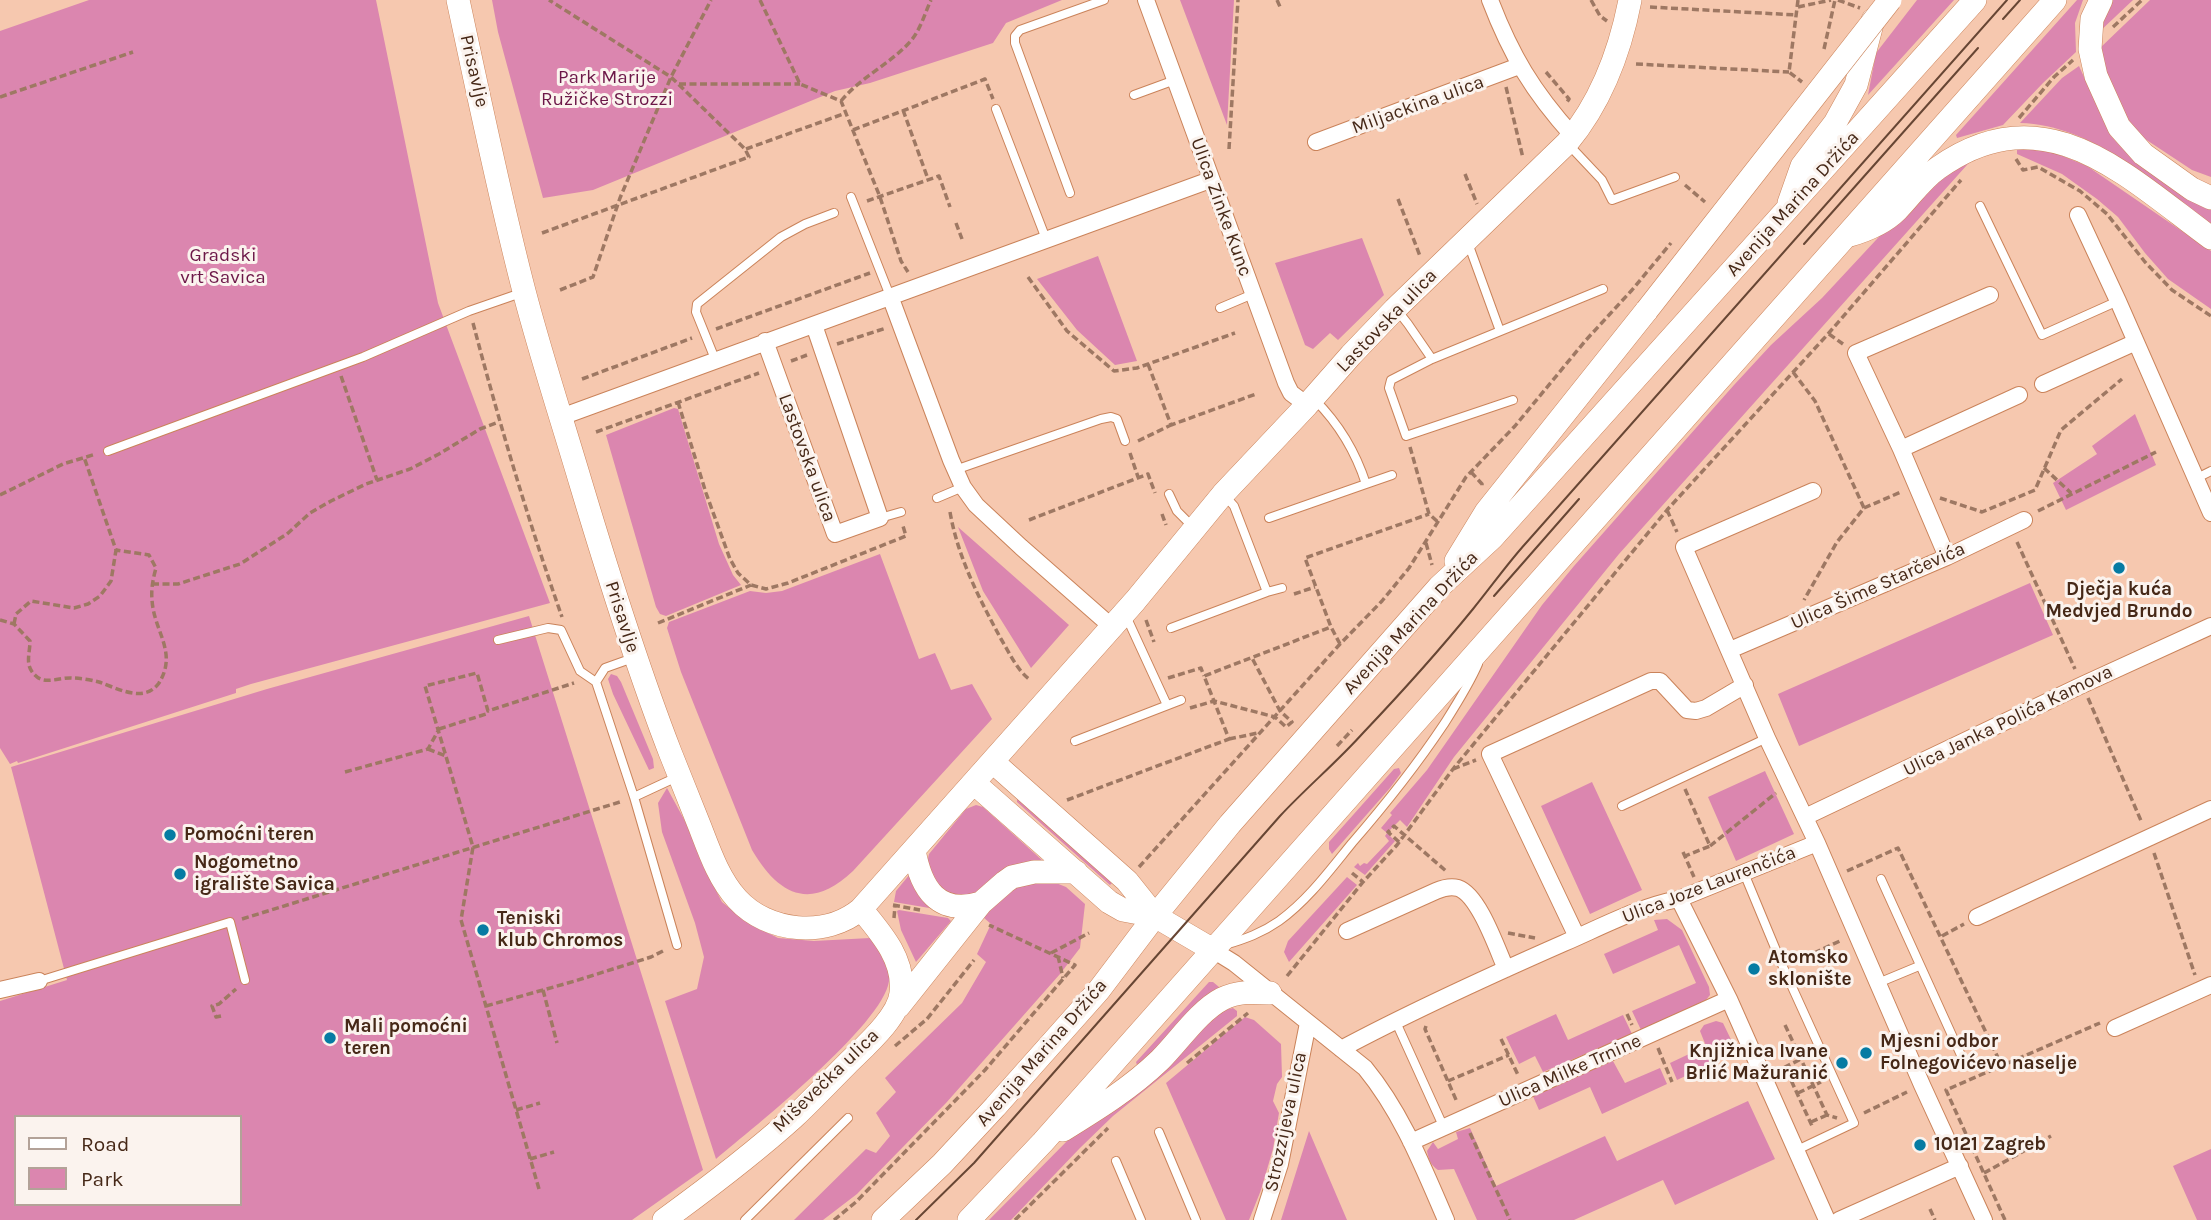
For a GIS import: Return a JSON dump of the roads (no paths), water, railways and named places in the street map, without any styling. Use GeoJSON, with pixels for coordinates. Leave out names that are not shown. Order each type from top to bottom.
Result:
{"type":"FeatureCollection","features":[{"type":"Feature","properties":{"kind":"main road","name":"Prisavlje"},"geometry":{"type":"LineString","coordinates":[[458,0],[524,292],[561,417],[635,658],[721,878],[740,902],[771,921],[805,929],[839,922],[860,909],[993,762]]}},
{"type":"Feature","properties":{"kind":"main road"},"geometry":{"type":"LineString","coordinates":[[1439,587],[1486,512],[1891,0]]}},
{"type":"Feature","properties":{"kind":"main road","name":"Avenija Marina Držića"},"geometry":{"type":"LineString","coordinates":[[883,1220],[942,1164],[995,1107],[1099,990],[1230,824],[1439,587],[1492,538],[1975,0]]}},
{"type":"Feature","properties":{"kind":"main road"},"geometry":{"type":"LineString","coordinates":[[969,1220],[1213,950],[2055,0]]}},
{"type":"Feature","properties":{"kind":"main road"},"geometry":{"type":"LineString","coordinates":[[2101,0],[2092,19],[2090,49],[2096,76],[2119,127],[2143,154],[2211,198]]}},
{"type":"Feature","properties":{"kind":"main road","name":"Lastovska ulica"},"geometry":{"type":"LineString","coordinates":[[993,762],[1126,617],[1223,494],[1395,309],[1570,139],[1598,97],[1611,70],[1626,22],[1640,3]]}},
{"type":"Feature","properties":{"kind":"main road"},"geometry":{"type":"LineString","coordinates":[[1787,211],[1794,183],[1802,166],[1835,122],[1856,85],[1870,34],[1868,4]]}},
{"type":"Feature","properties":{"kind":"main road"},"geometry":{"type":"LineString","coordinates":[[1847,236],[1882,222],[1896,211],[1923,179],[1956,156],[1984,143],[2015,137],[2058,141],[2101,159],[2211,238]]}},
{"type":"Feature","properties":{"kind":"main road"},"geometry":{"type":"LineString","coordinates":[[993,762],[1128,881],[1155,916]]}},
{"type":"Feature","properties":{"kind":"main road"},"geometry":{"type":"LineString","coordinates":[[974,783],[1109,902],[1123,910],[1155,916],[1213,950]]}},
{"type":"Feature","properties":{"kind":"main road"},"geometry":{"type":"LineString","coordinates":[[914,850],[922,880],[936,899],[980,912]]}},
{"type":"Feature","properties":{"kind":"main road"},"geometry":{"type":"LineString","coordinates":[[895,1011],[1005,882],[1023,873],[1076,872]]}},
{"type":"Feature","properties":{"kind":"main road","name":"Miševečka ulica"},"geometry":{"type":"LineString","coordinates":[[664,1220],[792,1118],[860,1051],[895,1011],[902,991],[897,962],[885,939],[860,909]]}},
{"type":"Feature","properties":{"kind":"main road"},"geometry":{"type":"LineString","coordinates":[[1042,1142],[1101,1106],[1138,1079],[1221,999],[1237,993],[1270,993]]}},
{"type":"Feature","properties":{"kind":"street","name":"Ulica Zinke Kunc"},"geometry":{"type":"LineString","coordinates":[[1146,0],[1286,383],[1291,393],[1310,402]]}},
{"type":"Feature","properties":{"kind":"street"},"geometry":{"type":"LineString","coordinates":[[1490,0],[1519,66],[1570,139]]}},
{"type":"Feature","properties":{"kind":"street","name":"Miljackina ulica"},"geometry":{"type":"LineString","coordinates":[[1316,142],[1519,66]]}},
{"type":"Feature","properties":{"kind":"street"},"geometry":{"type":"LineString","coordinates":[[561,417],[1210,180]]}},
{"type":"Feature","properties":{"kind":"street"},"geometry":{"type":"LineString","coordinates":[[2078,215],[2136,342],[2204,475],[2211,513]]}},
{"type":"Feature","properties":{"kind":"street"},"geometry":{"type":"LineString","coordinates":[[1947,557],[1856,353],[1990,295]]}},
{"type":"Feature","properties":{"kind":"street"},"geometry":{"type":"LineString","coordinates":[[890,296],[963,488],[976,505],[1021,547],[1126,617]]}},
{"type":"Feature","properties":{"kind":"street"},"geometry":{"type":"LineString","coordinates":[[814,325],[880,518]]}},
{"type":"Feature","properties":{"kind":"street","name":"Lastovska ulica"},"geometry":{"type":"LineString","coordinates":[[765,341],[835,534],[880,518]]}},
{"type":"Feature","properties":{"kind":"street"},"geometry":{"type":"LineString","coordinates":[[2043,384],[2136,342]]}},
{"type":"Feature","properties":{"kind":"street"},"geometry":{"type":"LineString","coordinates":[[1901,449],[2018,396]]}},
{"type":"Feature","properties":{"kind":"street"},"geometry":{"type":"LineString","coordinates":[[1813,491],[1684,547],[1817,843]]}},
{"type":"Feature","properties":{"kind":"street","name":"Ulica Šime Starčevića"},"geometry":{"type":"LineString","coordinates":[[1730,650],[1947,557],[2024,520]]}},
{"type":"Feature","properties":{"kind":"street","name":"Ulica Janka Polića Kamova"},"geometry":{"type":"LineString","coordinates":[[1805,817],[2211,626]]}},
{"type":"Feature","properties":{"kind":"street"},"geometry":{"type":"LineString","coordinates":[[1577,937],[1490,754],[1651,681],[1660,681],[1687,710],[1696,711],[1745,685]]}},
{"type":"Feature","properties":{"kind":"street"},"geometry":{"type":"LineString","coordinates":[[1977,917],[2211,809]]}},
{"type":"Feature","properties":{"kind":"street","name":"Ulica Joze Laurenčića"},"geometry":{"type":"LineString","coordinates":[[1341,1049],[1395,1020],[1577,937],[1659,902],[1679,898],[1817,843],[1984,1220]]}},
{"type":"Feature","properties":{"kind":"street"},"geometry":{"type":"LineString","coordinates":[[1347,931],[1436,891],[1448,887],[1457,888],[1466,892],[1474,902],[1506,969]]}},
{"type":"Feature","properties":{"kind":"street"},"geometry":{"type":"LineString","coordinates":[[1679,898],[1729,999],[1827,1220]]}},
{"type":"Feature","properties":{"kind":"street"},"geometry":{"type":"LineString","coordinates":[[1213,950],[1234,962],[1365,1068],[1382,1089],[1411,1142],[1446,1220]]}},
{"type":"Feature","properties":{"kind":"street"},"geometry":{"type":"LineString","coordinates":[[0,990],[39,981]]}},
{"type":"Feature","properties":{"kind":"street"},"geometry":{"type":"LineString","coordinates":[[2112,1023],[2204,983]]}},
{"type":"Feature","properties":{"kind":"street","name":"Ulica Milke Trnine"},"geometry":{"type":"LineString","coordinates":[[1411,1142],[1729,999]]}},
{"type":"Feature","properties":{"kind":"street","name":"Strozzijeva ulica"},"geometry":{"type":"LineString","coordinates":[[1262,1220],[1280,1164],[1308,1023]]}},
{"type":"Feature","properties":{"kind":"street"},"geometry":{"type":"LineString","coordinates":[[1839,1220],[1960,1166]]}},
{"type":"Feature","properties":{"kind":"lane"},"geometry":{"type":"LineString","coordinates":[[1070,193],[1015,43],[1015,36],[1020,30],[1104,0]]}},
{"type":"Feature","properties":{"kind":"lane"},"geometry":{"type":"LineString","coordinates":[[1134,95],[1175,80]]}},
{"type":"Feature","properties":{"kind":"lane"},"geometry":{"type":"LineString","coordinates":[[996,109],[1046,239]]}},
{"type":"Feature","properties":{"kind":"lane"},"geometry":{"type":"LineString","coordinates":[[1570,139],[1602,180],[1612,200],[1675,177]]}},
{"type":"Feature","properties":{"kind":"lane"},"geometry":{"type":"LineString","coordinates":[[851,197],[890,296]]}},
{"type":"Feature","properties":{"kind":"lane"},"geometry":{"type":"LineString","coordinates":[[1980,206],[2042,335],[2119,301]]}},
{"type":"Feature","properties":{"kind":"lane"},"geometry":{"type":"LineString","coordinates":[[715,359],[696,312],[697,304],[781,237],[834,213]]}},
{"type":"Feature","properties":{"kind":"lane"},"geometry":{"type":"LineString","coordinates":[[1467,240],[1500,331]]}},
{"type":"Feature","properties":{"kind":"lane"},"geometry":{"type":"LineString","coordinates":[[1513,400],[1406,436],[1389,388],[1391,380],[1432,359],[1603,289]]}},
{"type":"Feature","properties":{"kind":"lane"},"geometry":{"type":"LineString","coordinates":[[108,451],[338,367],[469,311],[524,292]]}},
{"type":"Feature","properties":{"kind":"lane"},"geometry":{"type":"LineString","coordinates":[[1220,308],[1253,294]]}},
{"type":"Feature","properties":{"kind":"lane"},"geometry":{"type":"LineString","coordinates":[[1395,309],[1432,359]]}},
{"type":"Feature","properties":{"kind":"lane"},"geometry":{"type":"LineString","coordinates":[[1310,402],[1324,409],[1356,456],[1366,484]]}},
{"type":"Feature","properties":{"kind":"lane"},"geometry":{"type":"LineString","coordinates":[[955,470],[1111,417],[1117,419],[1126,443]]}},
{"type":"Feature","properties":{"kind":"lane"},"geometry":{"type":"LineString","coordinates":[[1269,518],[1392,475]]}},
{"type":"Feature","properties":{"kind":"lane"},"geometry":{"type":"LineString","coordinates":[[937,498],[963,488]]}},
{"type":"Feature","properties":{"kind":"lane"},"geometry":{"type":"LineString","coordinates":[[1168,494],[1177,512],[1194,528]]}},
{"type":"Feature","properties":{"kind":"lane"},"geometry":{"type":"LineString","coordinates":[[1223,494],[1234,506],[1268,592]]}},
{"type":"Feature","properties":{"kind":"lane"},"geometry":{"type":"LineString","coordinates":[[880,518],[901,516]]}},
{"type":"Feature","properties":{"kind":"lane"},"geometry":{"type":"LineString","coordinates":[[1171,628],[1268,592],[1283,592]]}},
{"type":"Feature","properties":{"kind":"lane"},"geometry":{"type":"LineString","coordinates":[[1126,617],[1167,705]]}},
{"type":"Feature","properties":{"kind":"lane"},"geometry":{"type":"LineString","coordinates":[[498,640],[548,628],[561,630],[580,671],[592,679],[634,797],[677,945]]}},
{"type":"Feature","properties":{"kind":"lane"},"geometry":{"type":"LineString","coordinates":[[1213,950],[1256,935],[1277,922],[1296,908],[1325,877],[1424,755],[1474,673],[1486,642]]}},
{"type":"Feature","properties":{"kind":"lane"},"geometry":{"type":"LineString","coordinates":[[592,679],[605,667],[635,658]]}},
{"type":"Feature","properties":{"kind":"lane"},"geometry":{"type":"LineString","coordinates":[[1075,741],[1181,700]]}},
{"type":"Feature","properties":{"kind":"lane"},"geometry":{"type":"LineString","coordinates":[[1622,806],[1768,738]]}},
{"type":"Feature","properties":{"kind":"lane"},"geometry":{"type":"LineString","coordinates":[[634,797],[680,776]]}},
{"type":"Feature","properties":{"kind":"lane"},"geometry":{"type":"LineString","coordinates":[[1744,873],[1783,967],[1854,1123],[1797,1150]]}},
{"type":"Feature","properties":{"kind":"lane"},"geometry":{"type":"LineString","coordinates":[[1881,878],[1965,1064]]}},
{"type":"Feature","properties":{"kind":"lane"},"geometry":{"type":"LineString","coordinates":[[39,981],[230,922],[245,980]]}},
{"type":"Feature","properties":{"kind":"lane"},"geometry":{"type":"LineString","coordinates":[[1878,983],[1919,966]]}},
{"type":"Feature","properties":{"kind":"lane"},"geometry":{"type":"LineString","coordinates":[[1395,1020],[1444,1128]]}},
{"type":"Feature","properties":{"kind":"lane"},"geometry":{"type":"LineString","coordinates":[[745,1220],[848,1118]]}},
{"type":"Feature","properties":{"kind":"lane"},"geometry":{"type":"LineString","coordinates":[[1159,1132],[1196,1220]]}},
{"type":"Feature","properties":{"kind":"lane"},"geometry":{"type":"LineString","coordinates":[[1116,1161],[1141,1220]]}},
{"type":"Feature","properties":{"kind":"tram line"},"geometry":{"type":"LineString","coordinates":[[916,1220],[974,1163],[1280,816],[1353,744],[1419,672],[1519,551],[2007,0]]}},
{"type":"Feature","properties":{"kind":"tram line"},"geometry":{"type":"LineString","coordinates":[[2003,19],[2020,0]]}},
{"type":"Feature","properties":{"kind":"tram line"},"geometry":{"type":"LineString","coordinates":[[1804,244],[1978,48]]}},
{"type":"Feature","properties":{"kind":"tram line"},"geometry":{"type":"LineString","coordinates":[[1494,596],[1579,499]]}},
{"type":"Feature","properties":{"kind":"place","name":"Dječja kuća Medvjed Brundo"},"geometry":{"type":"Point","coordinates":[2119,568]}},
{"type":"Feature","properties":{"kind":"place","name":"Pomoćni teren"},"geometry":{"type":"Point","coordinates":[170,835]}},
{"type":"Feature","properties":{"kind":"place","name":"Nogometno igralište Savica"},"geometry":{"type":"Point","coordinates":[180,874]}},
{"type":"Feature","properties":{"kind":"place","name":"Teniski klub Chromos"},"geometry":{"type":"Point","coordinates":[483,930]}},
{"type":"Feature","properties":{"kind":"place","name":"Atomsko sklonište"},"geometry":{"type":"Point","coordinates":[1754,969]}},
{"type":"Feature","properties":{"kind":"place","name":"Mali pomoćni teren"},"geometry":{"type":"Point","coordinates":[330,1038]}},
{"type":"Feature","properties":{"kind":"place","name":"Mjesni odbor Folnegovićevo naselje"},"geometry":{"type":"Point","coordinates":[1866,1053]}},
{"type":"Feature","properties":{"kind":"place","name":"Knjižnica Ivane Brlić Mažuranić"},"geometry":{"type":"Point","coordinates":[1842,1063]}},
{"type":"Feature","properties":{"kind":"place","name":"10121 Zagreb"},"geometry":{"type":"Point","coordinates":[1920,1145]}},
{"type":"Feature","properties":{"kind":"park label","name":"Park Marije Ružičke Strozzi"},"geometry":{"type":"Point","coordinates":[607,89]}},
{"type":"Feature","properties":{"kind":"park label","name":"Gradski vrt Savica"},"geometry":{"type":"Point","coordinates":[223,267]}}]}
